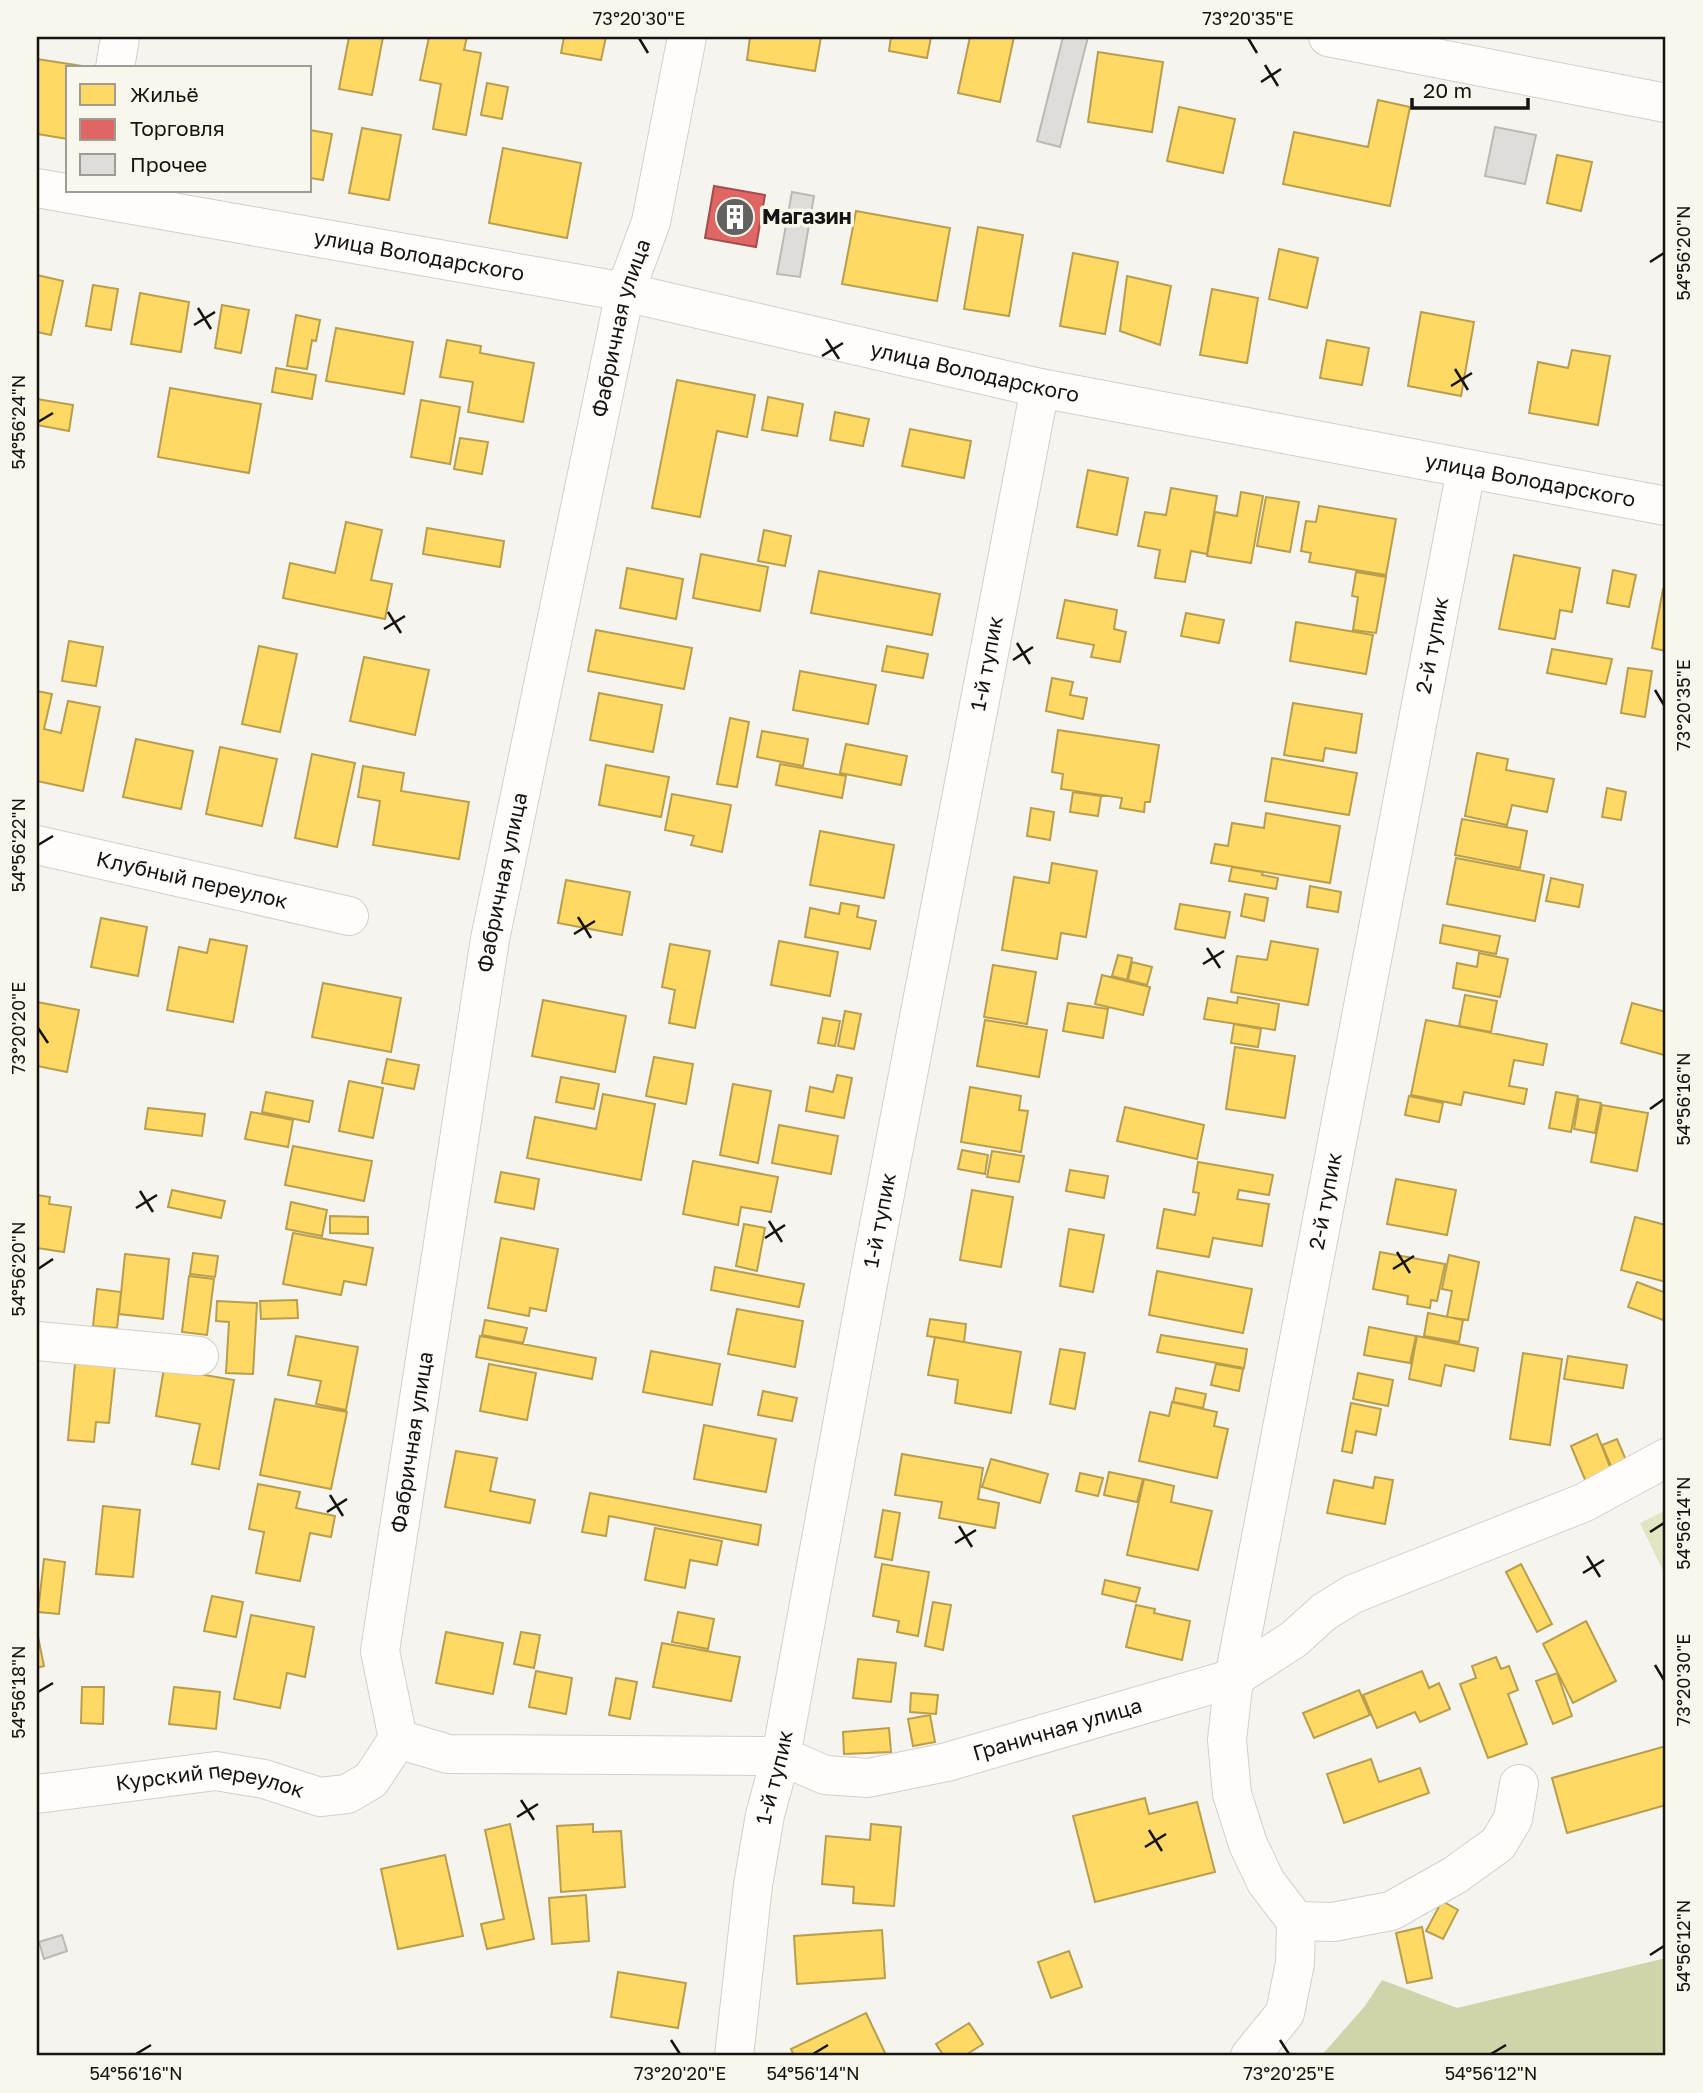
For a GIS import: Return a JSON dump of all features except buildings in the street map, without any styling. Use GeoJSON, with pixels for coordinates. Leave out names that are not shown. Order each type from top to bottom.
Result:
{"type":"FeatureCollection","features":[{"type":"Feature","properties":{"kind":"street"},"geometry":{"type":"LineString","coordinates":[[115,66],[120,37]]}},
{"type":"Feature","properties":{"kind":"street","name":"Фабричная улица"},"geometry":{"type":"LineString","coordinates":[[398,1739],[380,1651],[486,966],[625,292],[651,222],[687,37]]}},
{"type":"Feature","properties":{"kind":"street"},"geometry":{"type":"LineString","coordinates":[[1328,37],[1666,103]]}},
{"type":"Feature","properties":{"kind":"street","name":"улица Володарского"},"geometry":{"type":"LineString","coordinates":[[37,188],[66,191]]}},
{"type":"Feature","properties":{"kind":"street","name":"улица Володарского"},"geometry":{"type":"LineString","coordinates":[[74,192],[625,292],[1040,388],[1666,506]]}},
{"type":"Feature","properties":{"kind":"street","name":"1-й тупик"},"geometry":{"type":"LineString","coordinates":[[734,2056],[753,1885],[765,1815],[781,1756],[872,1262],[1040,388]]}},
{"type":"Feature","properties":{"kind":"street","name":"2-й тупик"},"geometry":{"type":"LineString","coordinates":[[1296,1922],[1266,1882],[1248,1844],[1232,1794],[1227,1740],[1234,1678],[1466,470]]}},
{"type":"Feature","properties":{"kind":"street","name":"Клубный переулок"},"geometry":{"type":"LineString","coordinates":[[37,845],[349,916]]}},
{"type":"Feature","properties":{"kind":"street"},"geometry":{"type":"LineString","coordinates":[[37,1341],[199,1356]]}},
{"type":"Feature","properties":{"kind":"street","name":"Граничная улица"},"geometry":{"type":"LineString","coordinates":[[398,1739],[448,1754],[781,1756],[825,1775],[868,1777],[947,1762],[1234,1678],[1294,1639],[1324,1612],[1353,1594],[1583,1503],[1666,1458]]}},
{"type":"Feature","properties":{"kind":"street","name":"Курский переулок"},"geometry":{"type":"LineString","coordinates":[[37,1794],[216,1771],[264,1779],[320,1797],[346,1794],[370,1780],[398,1739]]}},
{"type":"Feature","properties":{"kind":"street"},"geometry":{"type":"LineString","coordinates":[[1250,2056],[1284,2013],[1295,1963],[1296,1922],[1333,1922],[1391,1911],[1455,1875],[1499,1844],[1513,1819],[1519,1784]]}},
{"type":"Feature","properties":{"kind":"green space"},"geometry":{"type":"Polygon","coordinates":[[[1666,1510],[1666,1577],[1640,1523],[1666,1510]]]}},
{"type":"Feature","properties":{"kind":"green space"},"geometry":{"type":"Polygon","coordinates":[[[1666,1958],[1666,2056],[1321,2056],[1365,2006],[1382,1980],[1457,2008],[1666,1958]]]}},
{"type":"Feature","properties":{"kind":"place","name":"Магазин"},"geometry":{"type":"Point","coordinates":[735,217]}}]}
